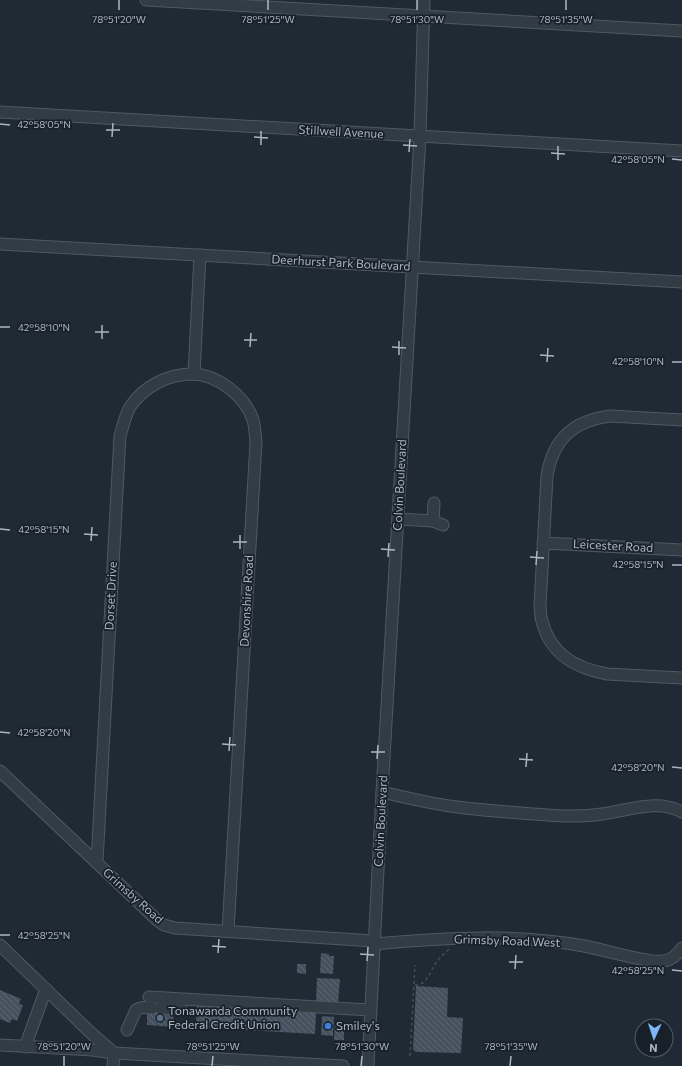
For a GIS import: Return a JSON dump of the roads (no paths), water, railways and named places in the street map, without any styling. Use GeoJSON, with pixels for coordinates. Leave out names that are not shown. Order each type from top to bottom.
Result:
{"type":"FeatureCollection","features":[{"type":"Feature","properties":{"kind":"street"},"geometry":{"type":"LineString","coordinates":[[146,0],[682,31]]}},
{"type":"Feature","properties":{"kind":"street","name":"Colvin Boulevard"},"geometry":{"type":"LineString","coordinates":[[368,1066],[382,792],[420,136],[424,0]]}},
{"type":"Feature","properties":{"kind":"street","name":"Stillwell Avenue"},"geometry":{"type":"LineString","coordinates":[[0,112],[682,151]]}},
{"type":"Feature","properties":{"kind":"street","name":"Deerhurst Park Boulevard"},"geometry":{"type":"LineString","coordinates":[[0,244],[682,282]]}},
{"type":"Feature","properties":{"kind":"street"},"geometry":{"type":"LineString","coordinates":[[194,374],[200,255]]}},
{"type":"Feature","properties":{"kind":"street","name":"Dorset Drive"},"geometry":{"type":"LineString","coordinates":[[97,862],[120,436],[123,424],[131,406],[148,388],[171,377],[194,374]]}},
{"type":"Feature","properties":{"kind":"street","name":"Devonshire Road"},"geometry":{"type":"LineString","coordinates":[[194,374],[215,380],[238,396],[253,420],[256,442],[228,932]]}},
{"type":"Feature","properties":{"kind":"street"},"geometry":{"type":"LineString","coordinates":[[682,420],[610,416],[599,418],[587,421],[577,426],[567,433],[556,446],[549,463],[546,476],[540,606],[541,620],[552,646],[569,661],[596,672],[608,674],[682,678]]}},
{"type":"Feature","properties":{"kind":"street"},"geometry":{"type":"LineString","coordinates":[[398,519],[438,523],[434,503]]}},
{"type":"Feature","properties":{"kind":"street","name":"Leicester Road"},"geometry":{"type":"LineString","coordinates":[[543,543],[682,550]]}},
{"type":"Feature","properties":{"kind":"street","name":"Grimsby Road"},"geometry":{"type":"LineString","coordinates":[[0,771],[164,925],[175,928],[374,943]]}},
{"type":"Feature","properties":{"kind":"street"},"geometry":{"type":"LineString","coordinates":[[382,792],[456,807],[548,816],[602,814],[648,806],[663,805],[672,807],[682,812]]}},
{"type":"Feature","properties":{"kind":"street","name":"Grimsby Road West"},"geometry":{"type":"LineString","coordinates":[[374,943],[435,939],[497,938],[538,940],[586,946],[635,958],[663,961],[673,957],[682,948]]}},
{"type":"Feature","properties":{"kind":"street"},"geometry":{"type":"LineString","coordinates":[[0,945],[92,1034],[114,1053]]}},
{"type":"Feature","properties":{"kind":"street"},"geometry":{"type":"LineString","coordinates":[[25,1047],[46,989]]}},
{"type":"Feature","properties":{"kind":"street"},"geometry":{"type":"LineString","coordinates":[[149,997],[370,1010]]}},
{"type":"Feature","properties":{"kind":"street"},"geometry":{"type":"LineString","coordinates":[[127,1030],[138,1008],[181,1010]]}},
{"type":"Feature","properties":{"kind":"street"},"geometry":{"type":"LineString","coordinates":[[0,1045],[344,1066]]}},
{"type":"Feature","properties":{"kind":"street"},"geometry":{"type":"LineString","coordinates":[[113,1066],[114,1053]]}},
{"type":"Feature","properties":{"kind":"place","name":"Tonawanda Community Federal Credit Union"},"geometry":{"type":"Point","coordinates":[160,1018]}},
{"type":"Feature","properties":{"kind":"place","name":"Smiley's"},"geometry":{"type":"Point","coordinates":[328,1026]}}]}
